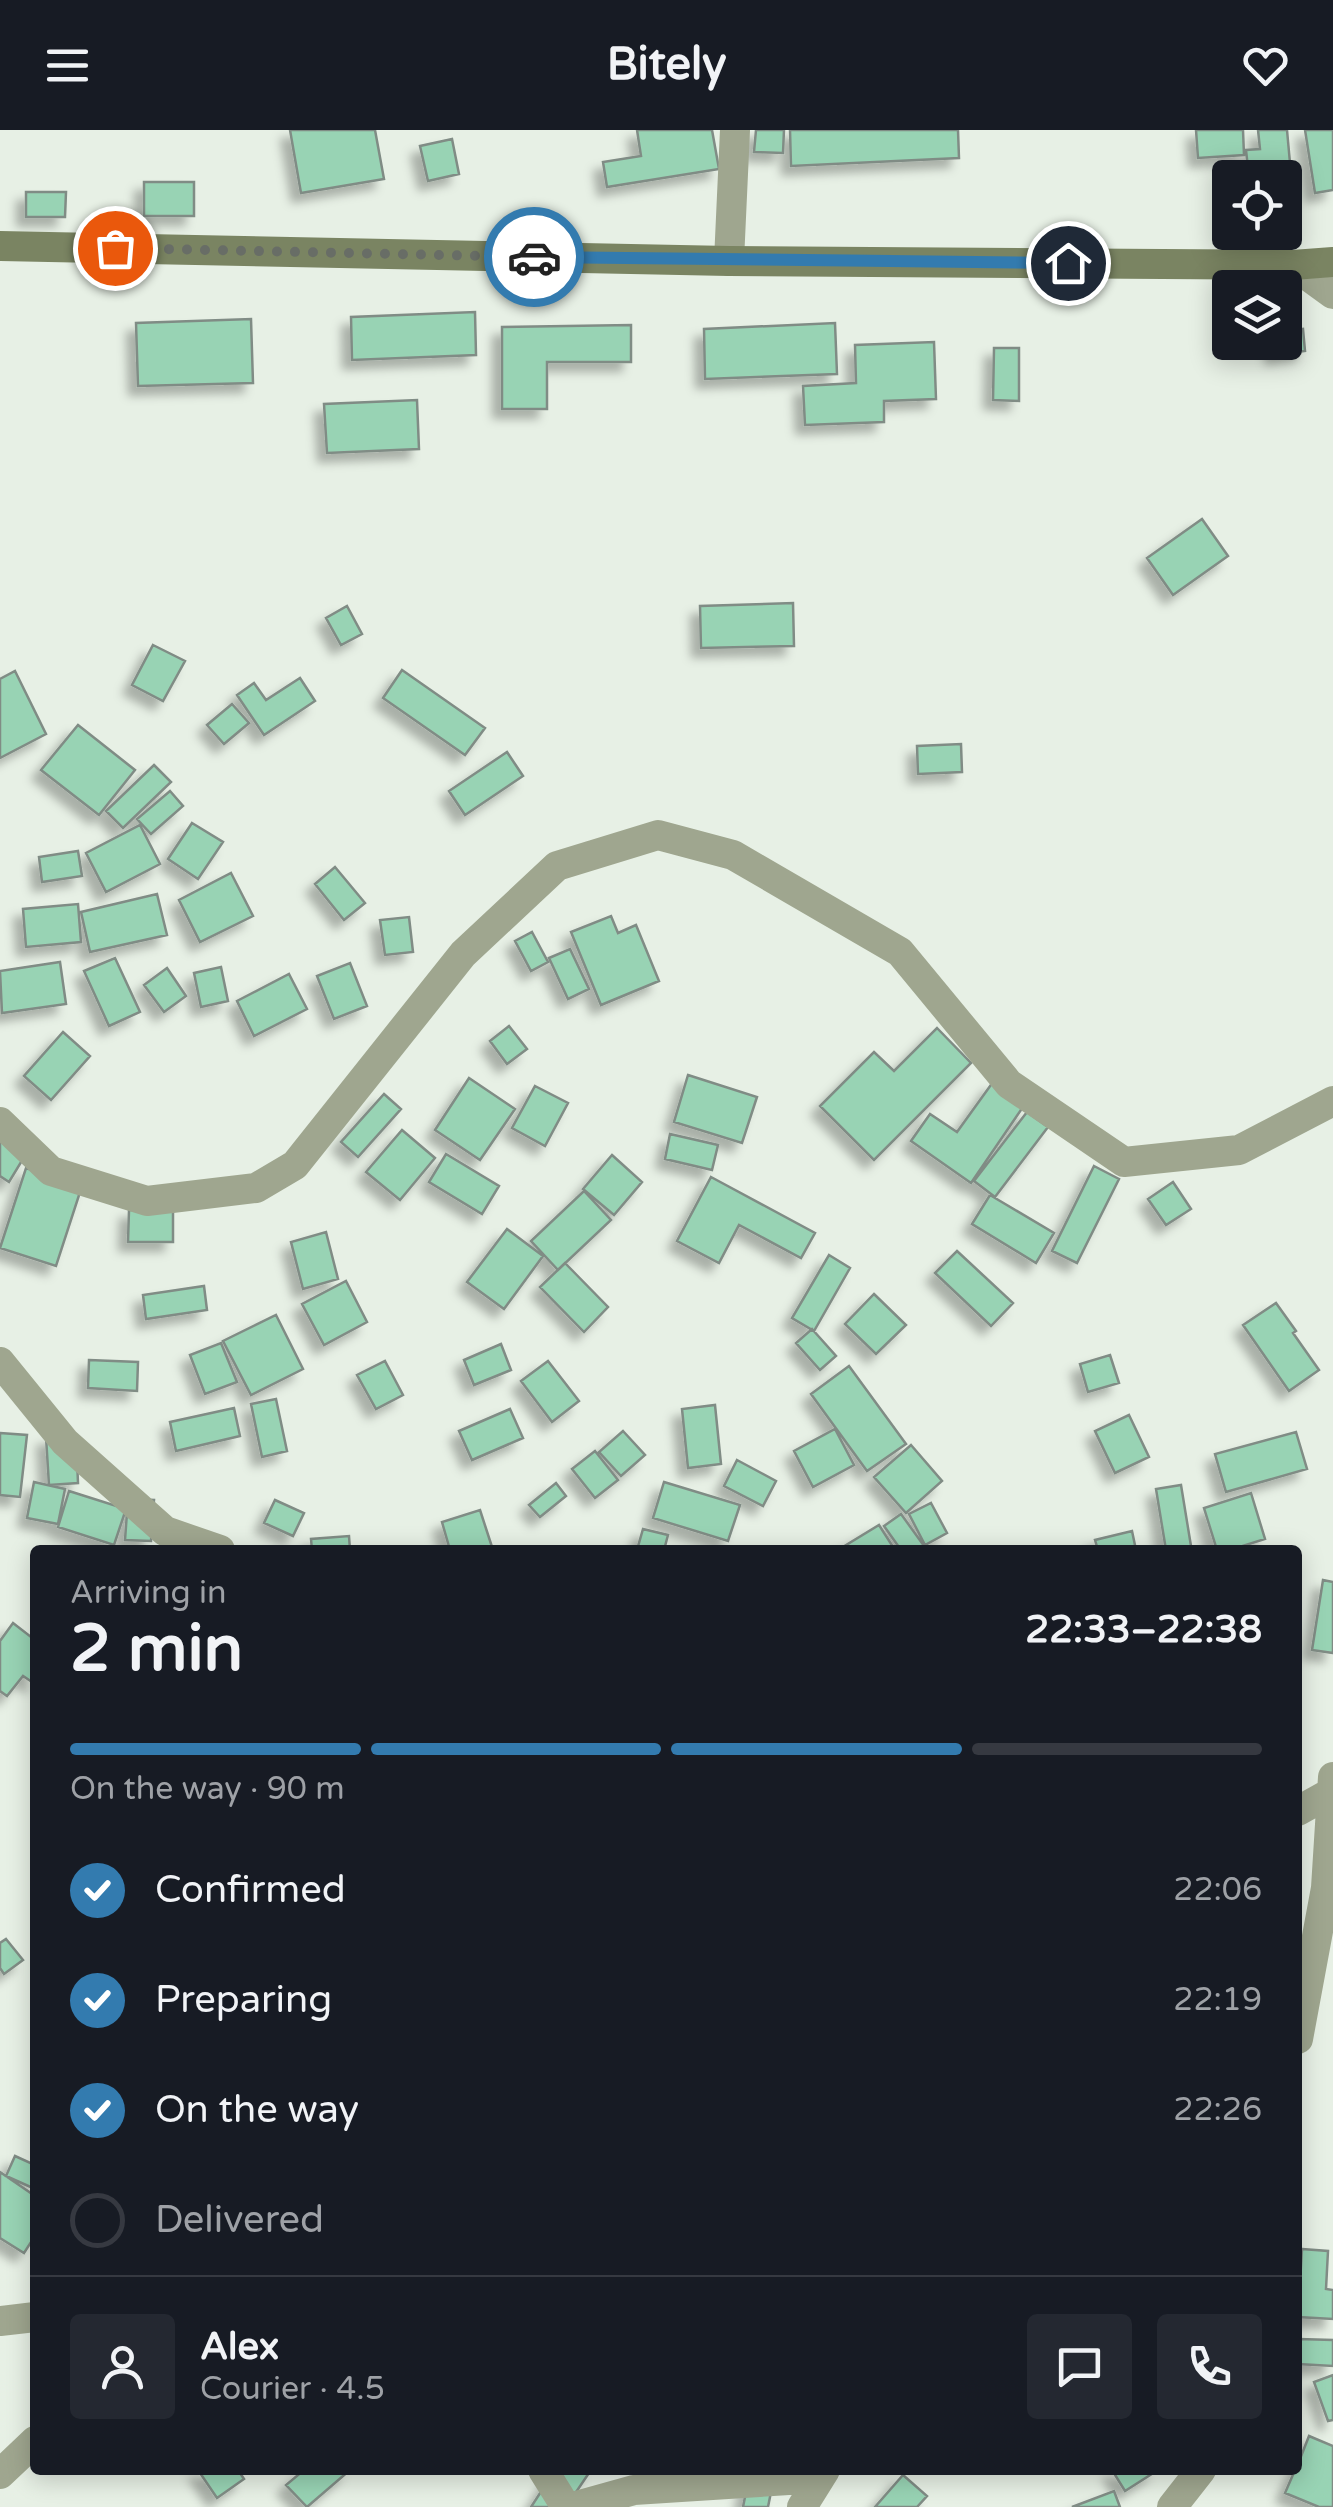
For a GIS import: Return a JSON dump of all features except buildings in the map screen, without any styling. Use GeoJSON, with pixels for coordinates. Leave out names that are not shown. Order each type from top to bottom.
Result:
{"type":"FeatureCollection","features":[{"type":"Feature","properties":{"kind":"main road"},"geometry":{"type":"LineString","coordinates":[[0,246],[730,261],[1293,265],[1333,262]]}},
{"type":"Feature","properties":{"kind":"street"},"geometry":{"type":"LineString","coordinates":[[730,261],[734,130]]}},
{"type":"Feature","properties":{"kind":"street"},"geometry":{"type":"LineString","coordinates":[[1293,265],[1333,294]]}},
{"type":"Feature","properties":{"kind":"street"},"geometry":{"type":"LineString","coordinates":[[0,1122],[51,1171],[147,1201],[256,1188],[295,1165],[463,954],[557,866],[658,835],[733,855],[900,952],[1009,1084],[1124,1162],[1239,1150],[1333,1101]]}},
{"type":"Feature","properties":{"kind":"street"},"geometry":{"type":"LineString","coordinates":[[0,1362],[65,1442],[165,1531],[206,1545]]}},
{"type":"Feature","properties":{"kind":"street"},"geometry":{"type":"LineString","coordinates":[[1302,2017],[1326,1888],[1333,1777]]}},
{"type":"Feature","properties":{"kind":"street"},"geometry":{"type":"LineString","coordinates":[[1302,1809],[1332,1792]]}},
{"type":"Feature","properties":{"kind":"street"},"geometry":{"type":"LineString","coordinates":[[0,2322],[30,2318]]}},
{"type":"Feature","properties":{"kind":"street"},"geometry":{"type":"LineString","coordinates":[[0,2474],[30,2446]]}},
{"type":"Feature","properties":{"kind":"street"},"geometry":{"type":"LineString","coordinates":[[547,2475],[570,2507],[634,2490],[811,2475]]}},
{"type":"Feature","properties":{"kind":"street"},"geometry":{"type":"LineString","coordinates":[[802,2507],[822,2475]]}},
{"type":"Feature","properties":{"kind":"street"},"geometry":{"type":"LineString","coordinates":[[1172,2507],[1197,2475]]}},
{"type":"Feature","properties":{"kind":"way so far"},"geometry":{"type":"LineString","coordinates":[[115,248],[534,257]]}},
{"type":"Feature","properties":{"kind":"route"},"geometry":{"type":"LineString","coordinates":[[534,257],[1068,263]]}}]}
